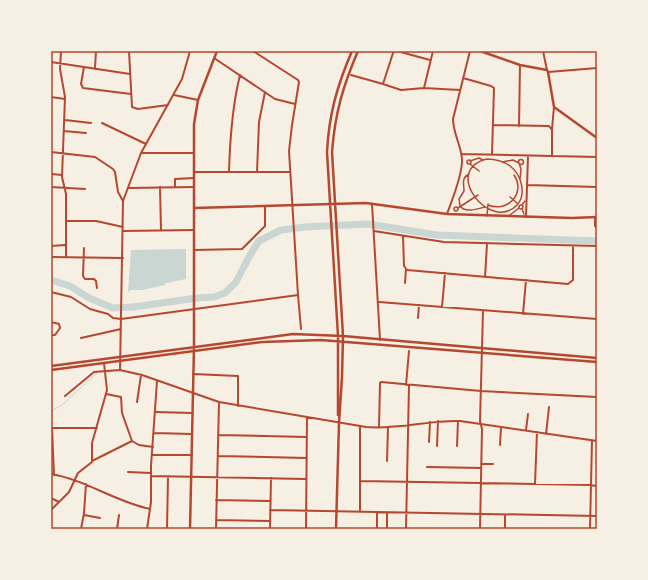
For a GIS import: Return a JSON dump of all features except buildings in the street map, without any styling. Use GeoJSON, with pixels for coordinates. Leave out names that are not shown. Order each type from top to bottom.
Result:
{"type":"FeatureCollection","features":[{"type":"Feature","properties":{"kind":"street"},"geometry":{"type":"LineString","coordinates":[[61,51],[60,64],[65,99],[62,175],[65,188],[66,257]]}},
{"type":"Feature","properties":{"kind":"street"},"geometry":{"type":"LineString","coordinates":[[94,68],[96,51]]}},
{"type":"Feature","properties":{"kind":"street"},"geometry":{"type":"LineString","coordinates":[[129,51],[132,106],[134,108],[168,105]]}},
{"type":"Feature","properties":{"kind":"street"},"geometry":{"type":"LineString","coordinates":[[120,370],[123,201],[141,153],[182,79],[190,51]]}},
{"type":"Feature","properties":{"kind":"street"},"geometry":{"type":"LineString","coordinates":[[190,529],[194,351],[194,124],[198,100],[216,51]]}},
{"type":"Feature","properties":{"kind":"street"},"geometry":{"type":"LineString","coordinates":[[253,51],[299,81],[289,151],[291,205],[301,329]]}},
{"type":"Feature","properties":{"kind":"street"},"geometry":{"type":"LineString","coordinates":[[339,423],[338,336],[327,159],[328,133],[334,102],[340,80],[352,51]]}},
{"type":"Feature","properties":{"kind":"street"},"geometry":{"type":"LineString","coordinates":[[336,529],[343,336],[332,159],[334,133],[339,103],[345,81],[358,51]]}},
{"type":"Feature","properties":{"kind":"street"},"geometry":{"type":"LineString","coordinates":[[383,84],[393,53],[396,51],[430,60]]}},
{"type":"Feature","properties":{"kind":"street"},"geometry":{"type":"LineString","coordinates":[[424,88],[433,51]]}},
{"type":"Feature","properties":{"kind":"street"},"geometry":{"type":"LineString","coordinates":[[447,214],[461,170],[461,154],[454,131],[453,122],[470,51]]}},
{"type":"Feature","properties":{"kind":"street"},"geometry":{"type":"LineString","coordinates":[[480,51],[520,65],[547,71],[597,68]]}},
{"type":"Feature","properties":{"kind":"street"},"geometry":{"type":"LineString","coordinates":[[543,51],[554,107],[552,156]]}},
{"type":"Feature","properties":{"kind":"street"},"geometry":{"type":"LineString","coordinates":[[214,58],[277,100],[295,104]]}},
{"type":"Feature","properties":{"kind":"street"},"geometry":{"type":"LineString","coordinates":[[51,62],[130,74]]}},
{"type":"Feature","properties":{"kind":"street"},"geometry":{"type":"LineString","coordinates":[[519,126],[520,65]]}},
{"type":"Feature","properties":{"kind":"street"},"geometry":{"type":"LineString","coordinates":[[84,67],[81,84],[83,88],[131,94]]}},
{"type":"Feature","properties":{"kind":"street"},"geometry":{"type":"LineString","coordinates":[[351,74],[401,90],[424,88],[460,90]]}},
{"type":"Feature","properties":{"kind":"street"},"geometry":{"type":"LineString","coordinates":[[229,171],[233,104],[240,75]]}},
{"type":"Feature","properties":{"kind":"street"},"geometry":{"type":"LineString","coordinates":[[463,78],[494,88],[492,154]]}},
{"type":"Feature","properties":{"kind":"street"},"geometry":{"type":"LineString","coordinates":[[257,172],[258,135],[265,92]]}},
{"type":"Feature","properties":{"kind":"street"},"geometry":{"type":"LineString","coordinates":[[174,95],[198,100]]}},
{"type":"Feature","properties":{"kind":"street"},"geometry":{"type":"LineString","coordinates":[[51,97],[65,99]]}},
{"type":"Feature","properties":{"kind":"street"},"geometry":{"type":"LineString","coordinates":[[554,107],[597,138]]}},
{"type":"Feature","properties":{"kind":"street"},"geometry":{"type":"LineString","coordinates":[[65,120],[90,123]]}},
{"type":"Feature","properties":{"kind":"street"},"geometry":{"type":"LineString","coordinates":[[102,123],[146,144]]}},
{"type":"Feature","properties":{"kind":"street"},"geometry":{"type":"LineString","coordinates":[[493,125],[549,126],[552,130]]}},
{"type":"Feature","properties":{"kind":"street"},"geometry":{"type":"LineString","coordinates":[[64,131],[86,133]]}},
{"type":"Feature","properties":{"kind":"street"},"geometry":{"type":"LineString","coordinates":[[51,152],[95,157],[114,170],[118,190],[123,201]]}},
{"type":"Feature","properties":{"kind":"street"},"geometry":{"type":"LineString","coordinates":[[141,153],[194,153]]}},
{"type":"Feature","properties":{"kind":"street"},"geometry":{"type":"LineString","coordinates":[[461,154],[597,157]]}},
{"type":"Feature","properties":{"kind":"street"},"geometry":{"type":"LineString","coordinates":[[469,156],[473,166],[479,171]]}},
{"type":"Feature","properties":{"kind":"street"},"geometry":{"type":"LineString","coordinates":[[525,215],[528,156]]}},
{"type":"Feature","properties":{"kind":"street"},"geometry":{"type":"LineString","coordinates":[[470,161],[469,164],[465,162],[479,158],[483,160],[492,159],[502,162],[510,166],[520,179]]}},
{"type":"Feature","properties":{"kind":"street"},"geometry":{"type":"LineString","coordinates":[[518,205],[522,194],[520,179],[521,171],[519,163],[521,158],[523,161],[522,164]]}},
{"type":"Feature","properties":{"kind":"street"},"geometry":{"type":"LineString","coordinates":[[478,195],[459,207],[453,208],[456,212],[458,210],[459,207],[459,200],[464,191],[463,181],[466,176],[469,174],[473,166],[483,160]]}},
{"type":"Feature","properties":{"kind":"street"},"geometry":{"type":"LineString","coordinates":[[502,162],[513,160],[526,164]]}},
{"type":"Feature","properties":{"kind":"street"},"geometry":{"type":"LineString","coordinates":[[194,172],[290,172]]}},
{"type":"Feature","properties":{"kind":"street"},"geometry":{"type":"LineString","coordinates":[[459,207],[467,210],[487,206],[500,207],[507,205],[513,200],[517,193],[518,185],[513,175],[516,173]]}},
{"type":"Feature","properties":{"kind":"street"},"geometry":{"type":"LineString","coordinates":[[51,174],[62,175]]}},
{"type":"Feature","properties":{"kind":"street"},"geometry":{"type":"LineString","coordinates":[[469,174],[469,185],[474,197],[487,206],[503,211],[518,205],[522,205]]}},
{"type":"Feature","properties":{"kind":"street"},"geometry":{"type":"LineString","coordinates":[[175,187],[175,179],[194,178]]}},
{"type":"Feature","properties":{"kind":"street"},"geometry":{"type":"LineString","coordinates":[[527,185],[597,187]]}},
{"type":"Feature","properties":{"kind":"street"},"geometry":{"type":"LineString","coordinates":[[51,187],[85,188]]}},
{"type":"Feature","properties":{"kind":"street"},"geometry":{"type":"LineString","coordinates":[[160,187],[160,231]]}},
{"type":"Feature","properties":{"kind":"street"},"geometry":{"type":"LineString","coordinates":[[128,188],[194,187]]}},
{"type":"Feature","properties":{"kind":"street"},"geometry":{"type":"LineString","coordinates":[[510,197],[525,215]]}},
{"type":"Feature","properties":{"kind":"street"},"geometry":{"type":"LineString","coordinates":[[510,214],[520,208],[525,201]]}},
{"type":"Feature","properties":{"kind":"street"},"geometry":{"type":"LineString","coordinates":[[194,208],[335,203],[372,204],[447,214],[487,216],[525,215],[572,218],[596,217],[595,226],[597,228]]}},
{"type":"Feature","properties":{"kind":"street"},"geometry":{"type":"LineString","coordinates":[[372,204],[379,302],[380,340]]}},
{"type":"Feature","properties":{"kind":"street"},"geometry":{"type":"LineString","coordinates":[[194,250],[242,249],[265,226],[265,206]]}},
{"type":"Feature","properties":{"kind":"street"},"geometry":{"type":"LineString","coordinates":[[487,206],[487,216]]}},
{"type":"Feature","properties":{"kind":"street"},"geometry":{"type":"LineString","coordinates":[[66,221],[96,221],[123,227]]}},
{"type":"Feature","properties":{"kind":"street"},"geometry":{"type":"LineString","coordinates":[[123,231],[194,230]]}},
{"type":"Feature","properties":{"kind":"street"},"geometry":{"type":"LineString","coordinates":[[374,230],[444,242],[597,246]]}},
{"type":"Feature","properties":{"kind":"street"},"geometry":{"type":"LineString","coordinates":[[403,236],[404,266],[406,269],[405,283]]}},
{"type":"Feature","properties":{"kind":"street"},"geometry":{"type":"LineString","coordinates":[[485,277],[487,243]]}},
{"type":"Feature","properties":{"kind":"street"},"geometry":{"type":"LineString","coordinates":[[51,246],[65,245]]}},
{"type":"Feature","properties":{"kind":"street"},"geometry":{"type":"LineString","coordinates":[[406,269],[485,277],[570,283],[572,280],[573,246]]}},
{"type":"Feature","properties":{"kind":"street"},"geometry":{"type":"LineString","coordinates":[[84,248],[83,277],[85,279],[94,279],[96,281],[97,288]]}},
{"type":"Feature","properties":{"kind":"street"},"geometry":{"type":"LineString","coordinates":[[51,257],[123,258]]}},
{"type":"Feature","properties":{"kind":"street"},"geometry":{"type":"LineString","coordinates":[[442,307],[445,273]]}},
{"type":"Feature","properties":{"kind":"street"},"geometry":{"type":"LineString","coordinates":[[523,314],[526,280]]}},
{"type":"Feature","properties":{"kind":"street"},"geometry":{"type":"LineString","coordinates":[[51,292],[71,297],[90,310],[121,319],[298,295]]}},
{"type":"Feature","properties":{"kind":"street"},"geometry":{"type":"LineString","coordinates":[[379,302],[597,319]]}},
{"type":"Feature","properties":{"kind":"street"},"geometry":{"type":"LineString","coordinates":[[418,318],[419,305]]}},
{"type":"Feature","properties":{"kind":"street"},"geometry":{"type":"LineString","coordinates":[[480,529],[483,311]]}},
{"type":"Feature","properties":{"kind":"street"},"geometry":{"type":"LineString","coordinates":[[51,322],[58,324],[60,328],[55,335],[51,335]]}},
{"type":"Feature","properties":{"kind":"street"},"geometry":{"type":"LineString","coordinates":[[81,338],[121,329]]}},
{"type":"Feature","properties":{"kind":"street"},"geometry":{"type":"LineString","coordinates":[[51,366],[294,334],[343,336],[597,358]]}},
{"type":"Feature","properties":{"kind":"street"},"geometry":{"type":"LineString","coordinates":[[51,370],[270,342],[321,340],[597,362]]}},
{"type":"Feature","properties":{"kind":"street"},"geometry":{"type":"LineString","coordinates":[[406,529],[409,351]]}},
{"type":"Feature","properties":{"kind":"street"},"geometry":{"type":"LineString","coordinates":[[92,462],[92,443],[107,386],[104,363]]}},
{"type":"Feature","properties":{"kind":"street"},"geometry":{"type":"LineString","coordinates":[[65,396],[92,373],[120,370],[158,380],[193,394],[219,402],[339,423],[379,427],[438,421],[458,421],[597,441]]}},
{"type":"Feature","properties":{"kind":"street"},"geometry":{"type":"LineString","coordinates":[[193,374],[238,376],[238,406]]}},
{"type":"Feature","properties":{"kind":"street"},"geometry":{"type":"LineString","coordinates":[[137,402],[141,375]]}},
{"type":"Feature","properties":{"kind":"street"},"geometry":{"type":"LineString","coordinates":[[147,529],[150,509],[152,454],[158,380]]}},
{"type":"Feature","properties":{"kind":"street"},"geometry":{"type":"LineString","coordinates":[[379,427],[380,383],[481,391],[597,397]]}},
{"type":"Feature","properties":{"kind":"street"},"geometry":{"type":"LineString","coordinates":[[106,394],[120,396],[122,413],[132,441],[139,445],[153,447]]}},
{"type":"Feature","properties":{"kind":"street"},"geometry":{"type":"LineString","coordinates":[[216,529],[219,402]]}},
{"type":"Feature","properties":{"kind":"street"},"geometry":{"type":"LineString","coordinates":[[546,434],[549,407]]}},
{"type":"Feature","properties":{"kind":"street"},"geometry":{"type":"LineString","coordinates":[[155,412],[192,413]]}},
{"type":"Feature","properties":{"kind":"street"},"geometry":{"type":"LineString","coordinates":[[526,430],[528,414]]}},
{"type":"Feature","properties":{"kind":"street"},"geometry":{"type":"LineString","coordinates":[[306,529],[307,417]]}},
{"type":"Feature","properties":{"kind":"street"},"geometry":{"type":"LineString","coordinates":[[437,446],[438,421]]}},
{"type":"Feature","properties":{"kind":"street"},"geometry":{"type":"LineString","coordinates":[[457,446],[458,421]]}},
{"type":"Feature","properties":{"kind":"street"},"geometry":{"type":"LineString","coordinates":[[429,442],[430,422]]}},
{"type":"Feature","properties":{"kind":"street"},"geometry":{"type":"LineString","coordinates":[[360,426],[360,512]]}},
{"type":"Feature","properties":{"kind":"street"},"geometry":{"type":"LineString","coordinates":[[387,461],[388,426]]}},
{"type":"Feature","properties":{"kind":"street"},"geometry":{"type":"LineString","coordinates":[[500,445],[501,427]]}},
{"type":"Feature","properties":{"kind":"street"},"geometry":{"type":"LineString","coordinates":[[97,428],[51,428],[53,474],[76,480],[150,509]]}},
{"type":"Feature","properties":{"kind":"street"},"geometry":{"type":"LineString","coordinates":[[535,484],[537,432]]}},
{"type":"Feature","properties":{"kind":"street"},"geometry":{"type":"LineString","coordinates":[[154,433],[192,434]]}},
{"type":"Feature","properties":{"kind":"street"},"geometry":{"type":"LineString","coordinates":[[218,435],[307,437]]}},
{"type":"Feature","properties":{"kind":"street"},"geometry":{"type":"LineString","coordinates":[[590,529],[592,440]]}},
{"type":"Feature","properties":{"kind":"street"},"geometry":{"type":"LineString","coordinates":[[51,510],[69,492],[78,473],[92,462],[132,441]]}},
{"type":"Feature","properties":{"kind":"street"},"geometry":{"type":"LineString","coordinates":[[152,454],[192,455]]}},
{"type":"Feature","properties":{"kind":"street"},"geometry":{"type":"LineString","coordinates":[[218,456],[307,458]]}},
{"type":"Feature","properties":{"kind":"street"},"geometry":{"type":"LineString","coordinates":[[481,464],[493,464]]}},
{"type":"Feature","properties":{"kind":"street"},"geometry":{"type":"LineString","coordinates":[[427,467],[481,468]]}},
{"type":"Feature","properties":{"kind":"street"},"geometry":{"type":"LineString","coordinates":[[128,472],[191,477],[306,479]]}},
{"type":"Feature","properties":{"kind":"street"},"geometry":{"type":"LineString","coordinates":[[168,476],[168,529]]}},
{"type":"Feature","properties":{"kind":"street"},"geometry":{"type":"LineString","coordinates":[[270,529],[271,478]]}},
{"type":"Feature","properties":{"kind":"street"},"geometry":{"type":"LineString","coordinates":[[360,481],[597,486]]}},
{"type":"Feature","properties":{"kind":"street"},"geometry":{"type":"LineString","coordinates":[[81,529],[84,515],[86,484]]}},
{"type":"Feature","properties":{"kind":"street"},"geometry":{"type":"LineString","coordinates":[[51,498],[59,502]]}},
{"type":"Feature","properties":{"kind":"street"},"geometry":{"type":"LineString","coordinates":[[216,500],[270,501]]}},
{"type":"Feature","properties":{"kind":"street"},"geometry":{"type":"LineString","coordinates":[[270,510],[597,516]]}},
{"type":"Feature","properties":{"kind":"street"},"geometry":{"type":"LineString","coordinates":[[377,512],[377,529]]}},
{"type":"Feature","properties":{"kind":"street"},"geometry":{"type":"LineString","coordinates":[[387,512],[387,529]]}},
{"type":"Feature","properties":{"kind":"street"},"geometry":{"type":"LineString","coordinates":[[84,515],[100,518]]}},
{"type":"Feature","properties":{"kind":"street"},"geometry":{"type":"LineString","coordinates":[[117,529],[119,515]]}},
{"type":"Feature","properties":{"kind":"street"},"geometry":{"type":"LineString","coordinates":[[505,515],[505,529]]}},
{"type":"Feature","properties":{"kind":"street"},"geometry":{"type":"LineString","coordinates":[[216,520],[270,521]]}},
{"type":"Feature","properties":{"kind":"shaded area"},"geometry":{"type":"Polygon","coordinates":[[[186,249],[186,279],[142,290],[131,290],[128,292],[131,250],[186,249]]]}},
{"type":"Feature","properties":{"kind":"waterway"},"geometry":{"type":"LineString","coordinates":[[51,280],[70,286],[89,298],[113,308],[214,297],[225,293],[236,282],[259,241],[281,230],[305,227],[368,224],[437,235],[597,241]]}},
{"type":"Feature","properties":{"kind":"waterway"},"geometry":{"type":"LineString","coordinates":[[51,411],[62,405],[97,373]]}}]}
